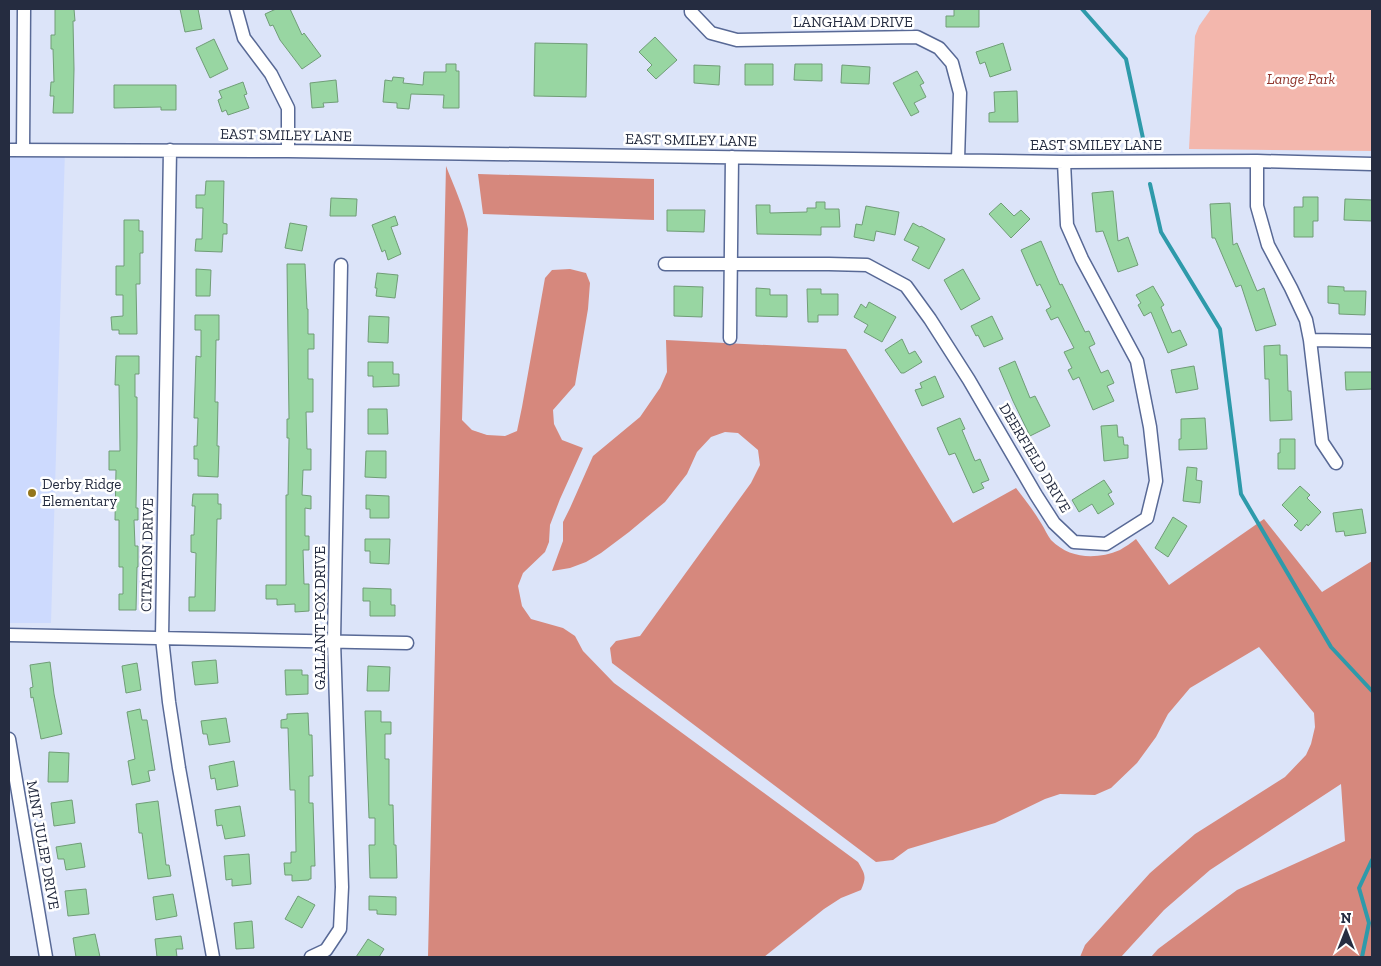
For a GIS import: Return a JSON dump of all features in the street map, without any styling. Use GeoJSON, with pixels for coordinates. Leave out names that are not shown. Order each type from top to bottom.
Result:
{"type":"FeatureCollection","features":[{"type":"Feature","properties":{"kind":"street"},"geometry":{"type":"LineString","coordinates":[[23,150],[24,9]]}},
{"type":"Feature","properties":{"kind":"street"},"geometry":{"type":"LineString","coordinates":[[236,9],[244,38],[271,74],[288,108],[288,151]]}},
{"type":"Feature","properties":{"kind":"street","name":"LANGHAM DRIVE"},"geometry":{"type":"LineString","coordinates":[[691,9],[691,12],[711,34],[737,40],[917,37],[938,48],[952,63],[960,93],[958,160]]}},
{"type":"Feature","properties":{"kind":"street","name":"EAST SMILEY LANE"},"geometry":{"type":"LineString","coordinates":[[9,150],[288,151],[1064,162],[1257,161],[1372,164]]}},
{"type":"Feature","properties":{"kind":"street","name":"CITATION DRIVE"},"geometry":{"type":"LineString","coordinates":[[170,150],[162,638],[179,768],[213,957]]}},
{"type":"Feature","properties":{"kind":"street"},"geometry":{"type":"LineString","coordinates":[[730,338],[732,157]]}},
{"type":"Feature","properties":{"kind":"street"},"geometry":{"type":"LineString","coordinates":[[1257,161],[1257,206],[1268,245],[1292,288],[1306,320],[1322,442],[1336,463]]}},
{"type":"Feature","properties":{"kind":"street","name":"DEERFIELD DRIVE"},"geometry":{"type":"LineString","coordinates":[[665,264],[867,265],[906,286],[970,380],[1054,523],[1074,542],[1106,544],[1147,518],[1156,481],[1150,427],[1137,361],[1082,259],[1067,225],[1064,162]]}},
{"type":"Feature","properties":{"kind":"street","name":"GALLANT FOX DRIVE"},"geometry":{"type":"LineString","coordinates":[[311,957],[326,950],[340,929],[342,887],[334,641],[341,265]]}},
{"type":"Feature","properties":{"kind":"street"},"geometry":{"type":"LineString","coordinates":[[1310,340],[1372,340]]}},
{"type":"Feature","properties":{"kind":"street"},"geometry":{"type":"LineString","coordinates":[[9,635],[408,643]]}},
{"type":"Feature","properties":{"kind":"street","name":"MINT JULEP DRIVE"},"geometry":{"type":"LineString","coordinates":[[9,739],[14,799],[46,957]]}},
{"type":"Feature","properties":{"kind":"shaded area","name":"Derby Ridge Elementary"},"geometry":{"type":"Polygon","coordinates":[[[65,150],[51,623],[9,623],[9,151],[65,150]]]}},
{"type":"Feature","properties":{"kind":"shaded area"},"geometry":{"type":"Polygon","coordinates":[[[446,166],[468,229],[462,420],[472,430],[487,435],[505,436],[517,431],[545,278],[552,270],[570,269],[586,273],[590,283],[588,309],[575,385],[553,410],[554,424],[562,440],[583,448],[550,525],[549,542],[545,552],[523,573],[518,586],[522,606],[531,619],[563,628],[575,636],[583,651],[614,683],[858,862],[864,873],[865,879],[861,890],[841,898],[824,909],[764,957],[428,957],[446,166]]]}},
{"type":"Feature","properties":{"kind":"shaded area"},"geometry":{"type":"Polygon","coordinates":[[[478,174],[654,179],[654,220],[483,214],[478,174]]]}},
{"type":"Feature","properties":{"kind":"shaded area"},"geometry":{"type":"Polygon","coordinates":[[[666,340],[846,349],[953,523],[1016,488],[1051,540],[1058,546],[1075,554],[1093,556],[1120,550],[1136,539],[1169,585],[1264,519],[1322,592],[1372,561],[1372,957],[1151,957],[1158,949],[1237,890],[1345,841],[1341,784],[1210,870],[1164,910],[1121,957],[1080,957],[1085,945],[1150,873],[1195,834],[1285,777],[1306,755],[1315,727],[1314,713],[1259,647],[1190,688],[1168,714],[1156,737],[1137,763],[1111,788],[1095,795],[1060,794],[1045,799],[995,823],[908,849],[893,860],[876,862],[612,663],[610,648],[616,641],[640,636],[751,483],[760,465],[758,450],[738,433],[725,432],[711,437],[697,452],[687,474],[665,502],[601,553],[586,562],[570,568],[552,571],[563,541],[563,522],[593,456],[640,417],[660,388],[667,372],[666,340]]]}},
{"type":"Feature","properties":{"kind":"green space","name":"Lange Park"},"geometry":{"type":"Polygon","coordinates":[[[1211,9],[1372,9],[1372,151],[1189,149],[1195,36],[1199,26],[1211,9]]]}},
{"type":"Feature","properties":{"kind":"building"},"geometry":{"type":"Polygon","coordinates":[[[55,9],[74,9],[73,113],[53,113],[54,96],[50,96],[51,82],[54,82],[51,35],[55,35],[55,9]]]}},
{"type":"Feature","properties":{"kind":"building"},"geometry":{"type":"Polygon","coordinates":[[[180,9],[198,9],[202,29],[185,32],[180,9]]]}},
{"type":"Feature","properties":{"kind":"building"},"geometry":{"type":"Polygon","coordinates":[[[276,9],[290,9],[302,35],[304,33],[321,56],[302,69],[280,40],[273,25],[270,26],[265,14],[276,9]]]}},
{"type":"Feature","properties":{"kind":"building"},"geometry":{"type":"Polygon","coordinates":[[[954,9],[979,9],[979,27],[946,27],[946,16],[954,16],[954,9]]]}},
{"type":"Feature","properties":{"kind":"building"},"geometry":{"type":"Polygon","coordinates":[[[655,37],[677,60],[656,79],[647,70],[652,65],[639,52],[655,37]]]}},
{"type":"Feature","properties":{"kind":"building"},"geometry":{"type":"Polygon","coordinates":[[[214,39],[228,69],[210,78],[196,48],[214,39]]]}},
{"type":"Feature","properties":{"kind":"building"},"geometry":{"type":"Polygon","coordinates":[[[535,43],[587,44],[586,97],[534,96],[535,43]]]}},
{"type":"Feature","properties":{"kind":"building"},"geometry":{"type":"Polygon","coordinates":[[[1003,43],[1011,70],[990,77],[985,62],[980,64],[976,52],[1003,43]]]}},
{"type":"Feature","properties":{"kind":"building"},"geometry":{"type":"Polygon","coordinates":[[[446,64],[456,64],[456,71],[459,71],[459,108],[443,108],[444,95],[411,94],[409,109],[397,108],[397,103],[383,102],[385,80],[392,81],[393,77],[404,78],[403,83],[423,85],[424,72],[446,72],[446,64]]]}},
{"type":"Feature","properties":{"kind":"building"},"geometry":{"type":"Polygon","coordinates":[[[745,64],[773,64],[773,85],[745,85],[745,64]]]}},
{"type":"Feature","properties":{"kind":"building"},"geometry":{"type":"Polygon","coordinates":[[[795,64],[822,64],[822,81],[794,80],[795,64]]]}},
{"type":"Feature","properties":{"kind":"building"},"geometry":{"type":"Polygon","coordinates":[[[694,65],[720,66],[719,85],[694,83],[694,65]]]}},
{"type":"Feature","properties":{"kind":"building"},"geometry":{"type":"Polygon","coordinates":[[[842,65],[870,67],[869,84],[841,83],[842,65]]]}},
{"type":"Feature","properties":{"kind":"building"},"geometry":{"type":"Polygon","coordinates":[[[917,71],[924,83],[920,85],[926,97],[914,103],[919,112],[911,116],[893,83],[917,71]]]}},
{"type":"Feature","properties":{"kind":"building"},"geometry":{"type":"Polygon","coordinates":[[[336,80],[338,102],[323,103],[324,107],[312,108],[310,83],[336,80]]]}},
{"type":"Feature","properties":{"kind":"building"},"geometry":{"type":"Polygon","coordinates":[[[243,82],[247,94],[244,95],[249,108],[228,115],[226,110],[222,112],[218,100],[222,98],[219,91],[243,82]]]}},
{"type":"Feature","properties":{"kind":"building"},"geometry":{"type":"Polygon","coordinates":[[[114,85],[176,85],[176,110],[161,110],[161,107],[114,108],[114,85]]]}},
{"type":"Feature","properties":{"kind":"building"},"geometry":{"type":"Polygon","coordinates":[[[1017,91],[1018,122],[989,122],[989,113],[995,112],[994,92],[1017,91]]]}},
{"type":"Feature","properties":{"kind":"building"},"geometry":{"type":"Polygon","coordinates":[[[206,181],[224,181],[223,223],[227,224],[227,234],[223,234],[222,252],[195,251],[196,239],[202,239],[203,208],[196,208],[196,195],[205,195],[206,181]]]}},
{"type":"Feature","properties":{"kind":"building"},"geometry":{"type":"Polygon","coordinates":[[[1113,191],[1118,241],[1128,237],[1138,265],[1118,272],[1103,231],[1096,232],[1092,193],[1113,191]]]}},
{"type":"Feature","properties":{"kind":"building"},"geometry":{"type":"Polygon","coordinates":[[[1303,197],[1318,197],[1318,221],[1313,221],[1313,237],[1294,237],[1294,207],[1303,207],[1303,197]]]}},
{"type":"Feature","properties":{"kind":"building"},"geometry":{"type":"Polygon","coordinates":[[[331,198],[357,199],[356,216],[330,216],[331,198]]]}},
{"type":"Feature","properties":{"kind":"building"},"geometry":{"type":"Polygon","coordinates":[[[1345,199],[1372,200],[1372,221],[1344,220],[1345,199]]]}},
{"type":"Feature","properties":{"kind":"building"},"geometry":{"type":"Polygon","coordinates":[[[816,202],[825,202],[825,209],[839,209],[840,227],[821,227],[821,235],[757,234],[756,205],[770,205],[770,213],[807,212],[807,208],[816,208],[816,202]]]}},
{"type":"Feature","properties":{"kind":"building"},"geometry":{"type":"Polygon","coordinates":[[[1001,203],[1014,216],[1021,210],[1030,219],[1011,238],[989,214],[1001,203]]]}},
{"type":"Feature","properties":{"kind":"building"},"geometry":{"type":"Polygon","coordinates":[[[1230,203],[1233,245],[1237,243],[1257,291],[1264,288],[1276,325],[1256,331],[1241,285],[1236,287],[1215,238],[1212,238],[1210,204],[1230,203]]]}},
{"type":"Feature","properties":{"kind":"building"},"geometry":{"type":"Polygon","coordinates":[[[866,206],[899,212],[895,235],[876,231],[874,241],[854,237],[856,224],[862,225],[866,206]]]}},
{"type":"Feature","properties":{"kind":"building"},"geometry":{"type":"Polygon","coordinates":[[[667,210],[705,210],[704,232],[667,231],[667,210]]]}},
{"type":"Feature","properties":{"kind":"building"},"geometry":{"type":"Polygon","coordinates":[[[395,216],[398,225],[391,227],[401,254],[388,260],[385,250],[382,252],[372,225],[395,216]]]}},
{"type":"Feature","properties":{"kind":"building"},"geometry":{"type":"Polygon","coordinates":[[[124,220],[139,220],[139,231],[143,231],[143,253],[140,253],[140,284],[136,284],[137,334],[119,334],[119,330],[112,330],[111,317],[123,316],[123,295],[116,295],[116,266],[124,266],[124,220]]]}},
{"type":"Feature","properties":{"kind":"building"},"geometry":{"type":"Polygon","coordinates":[[[290,223],[307,226],[302,251],[285,248],[290,223]]]}},
{"type":"Feature","properties":{"kind":"building"},"geometry":{"type":"Polygon","coordinates":[[[913,223],[945,239],[929,269],[912,260],[919,247],[904,240],[913,223]]]}},
{"type":"Feature","properties":{"kind":"building"},"geometry":{"type":"Polygon","coordinates":[[[1041,241],[1060,285],[1062,284],[1085,332],[1089,331],[1095,344],[1089,347],[1101,373],[1108,370],[1114,383],[1107,386],[1114,401],[1093,410],[1079,377],[1073,380],[1068,370],[1072,368],[1064,352],[1074,348],[1058,317],[1051,320],[1046,310],[1051,307],[1040,284],[1037,286],[1021,250],[1041,241]]]}},
{"type":"Feature","properties":{"kind":"building"},"geometry":{"type":"Polygon","coordinates":[[[287,264],[305,264],[308,334],[314,334],[314,349],[308,349],[308,379],[313,379],[313,412],[306,412],[307,449],[311,449],[311,470],[303,470],[302,495],[311,496],[311,509],[305,508],[305,536],[309,536],[309,550],[303,550],[304,584],[309,584],[309,611],[295,612],[295,604],[277,605],[277,599],[266,599],[266,585],[286,585],[286,495],[288,495],[289,438],[287,438],[287,419],[289,419],[287,264]]]}},
{"type":"Feature","properties":{"kind":"building"},"geometry":{"type":"Polygon","coordinates":[[[196,269],[211,270],[210,296],[196,296],[196,269]]]}},
{"type":"Feature","properties":{"kind":"building"},"geometry":{"type":"Polygon","coordinates":[[[963,269],[980,299],[961,310],[944,280],[963,269]]]}},
{"type":"Feature","properties":{"kind":"building"},"geometry":{"type":"Polygon","coordinates":[[[377,273],[398,275],[395,298],[376,296],[377,273]]]}},
{"type":"Feature","properties":{"kind":"building"},"geometry":{"type":"Polygon","coordinates":[[[674,286],[703,287],[702,317],[674,316],[674,286]]]}},
{"type":"Feature","properties":{"kind":"building"},"geometry":{"type":"Polygon","coordinates":[[[1153,286],[1164,305],[1161,307],[1172,333],[1180,330],[1187,345],[1168,353],[1151,312],[1144,316],[1138,305],[1141,303],[1136,295],[1153,286]]]}},
{"type":"Feature","properties":{"kind":"building"},"geometry":{"type":"Polygon","coordinates":[[[1328,286],[1344,287],[1344,291],[1366,291],[1365,315],[1339,314],[1339,304],[1328,303],[1328,286]]]}},
{"type":"Feature","properties":{"kind":"building"},"geometry":{"type":"Polygon","coordinates":[[[756,288],[770,289],[770,295],[787,295],[787,317],[756,316],[756,288]]]}},
{"type":"Feature","properties":{"kind":"building"},"geometry":{"type":"Polygon","coordinates":[[[807,289],[821,289],[821,294],[838,294],[838,315],[818,315],[818,322],[808,322],[807,289]]]}},
{"type":"Feature","properties":{"kind":"building"},"geometry":{"type":"Polygon","coordinates":[[[869,302],[896,317],[882,342],[864,332],[868,325],[854,317],[861,304],[866,308],[869,302]]]}},
{"type":"Feature","properties":{"kind":"building"},"geometry":{"type":"Polygon","coordinates":[[[195,315],[219,315],[219,340],[216,340],[215,402],[218,402],[218,477],[198,476],[198,459],[194,459],[194,446],[197,446],[198,418],[194,418],[196,356],[201,357],[201,330],[195,330],[195,315]]]}},
{"type":"Feature","properties":{"kind":"building"},"geometry":{"type":"Polygon","coordinates":[[[369,316],[389,317],[388,343],[368,342],[369,316]]]}},
{"type":"Feature","properties":{"kind":"building"},"geometry":{"type":"Polygon","coordinates":[[[992,316],[1003,339],[984,347],[971,326],[992,316]]]}},
{"type":"Feature","properties":{"kind":"building"},"geometry":{"type":"Polygon","coordinates":[[[902,339],[909,354],[915,351],[922,362],[904,373],[901,373],[885,350],[902,339]]]}},
{"type":"Feature","properties":{"kind":"building"},"geometry":{"type":"Polygon","coordinates":[[[1280,345],[1280,355],[1287,355],[1288,391],[1291,391],[1292,420],[1270,421],[1269,379],[1265,379],[1264,346],[1280,345]]]}},
{"type":"Feature","properties":{"kind":"building"},"geometry":{"type":"Polygon","coordinates":[[[116,356],[139,356],[139,374],[135,374],[135,397],[137,397],[136,508],[138,508],[138,520],[134,520],[135,546],[138,546],[136,610],[119,610],[119,594],[123,594],[123,567],[119,567],[119,520],[115,520],[116,470],[109,470],[109,451],[120,451],[119,385],[115,385],[116,356]]]}},
{"type":"Feature","properties":{"kind":"building"},"geometry":{"type":"Polygon","coordinates":[[[1015,361],[1030,398],[1035,396],[1050,426],[1030,436],[999,368],[1015,361]]]}},
{"type":"Feature","properties":{"kind":"building"},"geometry":{"type":"Polygon","coordinates":[[[368,362],[393,362],[393,374],[399,374],[399,386],[373,387],[373,376],[368,376],[368,362]]]}},
{"type":"Feature","properties":{"kind":"building"},"geometry":{"type":"Polygon","coordinates":[[[1194,366],[1198,389],[1176,393],[1171,370],[1194,366]]]}},
{"type":"Feature","properties":{"kind":"building"},"geometry":{"type":"Polygon","coordinates":[[[1345,372],[1372,372],[1372,389],[1346,390],[1345,372]]]}},
{"type":"Feature","properties":{"kind":"building"},"geometry":{"type":"Polygon","coordinates":[[[935,376],[944,397],[922,406],[915,390],[922,388],[920,383],[935,376]]]}},
{"type":"Feature","properties":{"kind":"building"},"geometry":{"type":"Polygon","coordinates":[[[368,409],[387,409],[388,434],[368,434],[368,409]]]}},
{"type":"Feature","properties":{"kind":"building"},"geometry":{"type":"Polygon","coordinates":[[[960,418],[965,429],[962,430],[975,461],[980,459],[989,480],[981,483],[984,488],[973,493],[955,453],[949,455],[937,428],[960,418]]]}},
{"type":"Feature","properties":{"kind":"building"},"geometry":{"type":"Polygon","coordinates":[[[1205,418],[1207,449],[1179,450],[1181,419],[1205,418]]]}},
{"type":"Feature","properties":{"kind":"building"},"geometry":{"type":"Polygon","coordinates":[[[1117,425],[1118,437],[1123,437],[1124,445],[1128,445],[1128,458],[1104,461],[1101,426],[1117,425]]]}},
{"type":"Feature","properties":{"kind":"building"},"geometry":{"type":"Polygon","coordinates":[[[1280,439],[1295,439],[1295,469],[1278,469],[1280,439]]]}},
{"type":"Feature","properties":{"kind":"building"},"geometry":{"type":"Polygon","coordinates":[[[366,451],[386,451],[386,478],[365,477],[366,451]]]}},
{"type":"Feature","properties":{"kind":"building"},"geometry":{"type":"Polygon","coordinates":[[[1187,467],[1197,468],[1196,480],[1202,481],[1200,503],[1183,501],[1187,467]]]}},
{"type":"Feature","properties":{"kind":"building"},"geometry":{"type":"Polygon","coordinates":[[[1104,480],[1112,492],[1108,494],[1114,504],[1098,514],[1092,504],[1079,512],[1072,500],[1104,480]]]}},
{"type":"Feature","properties":{"kind":"building"},"geometry":{"type":"Polygon","coordinates":[[[1300,486],[1310,495],[1307,498],[1321,512],[1301,531],[1294,525],[1298,521],[1282,505],[1300,486]]]}},
{"type":"Feature","properties":{"kind":"building"},"geometry":{"type":"Polygon","coordinates":[[[193,494],[218,494],[218,504],[221,504],[221,519],[217,519],[215,611],[189,611],[189,597],[195,597],[196,553],[191,552],[191,535],[194,535],[195,506],[192,506],[193,494]]]}},
{"type":"Feature","properties":{"kind":"building"},"geometry":{"type":"Polygon","coordinates":[[[366,495],[389,496],[389,518],[370,518],[370,509],[366,509],[366,495]]]}},
{"type":"Feature","properties":{"kind":"building"},"geometry":{"type":"Polygon","coordinates":[[[1362,509],[1366,533],[1345,536],[1344,531],[1336,532],[1333,513],[1362,509]]]}},
{"type":"Feature","properties":{"kind":"building"},"geometry":{"type":"Polygon","coordinates":[[[1173,517],[1187,526],[1168,557],[1155,548],[1173,517]]]}},
{"type":"Feature","properties":{"kind":"building"},"geometry":{"type":"Polygon","coordinates":[[[365,539],[390,539],[389,564],[370,563],[370,551],[365,551],[365,539]]]}},
{"type":"Feature","properties":{"kind":"building"},"geometry":{"type":"Polygon","coordinates":[[[363,588],[391,589],[391,605],[395,605],[395,616],[370,616],[370,601],[363,601],[363,588]]]}},
{"type":"Feature","properties":{"kind":"building"},"geometry":{"type":"Polygon","coordinates":[[[216,660],[218,683],[195,685],[192,662],[216,660]]]}},
{"type":"Feature","properties":{"kind":"building"},"geometry":{"type":"Polygon","coordinates":[[[50,662],[62,734],[41,739],[33,697],[31,698],[30,688],[33,687],[30,665],[50,662]]]}},
{"type":"Feature","properties":{"kind":"building"},"geometry":{"type":"Polygon","coordinates":[[[137,663],[141,690],[126,693],[122,666],[137,663]]]}},
{"type":"Feature","properties":{"kind":"building"},"geometry":{"type":"Polygon","coordinates":[[[368,666],[390,667],[389,691],[367,691],[368,666]]]}},
{"type":"Feature","properties":{"kind":"building"},"geometry":{"type":"Polygon","coordinates":[[[285,670],[302,670],[302,675],[308,675],[308,694],[286,695],[285,670]]]}},
{"type":"Feature","properties":{"kind":"building"},"geometry":{"type":"Polygon","coordinates":[[[140,709],[142,720],[147,720],[155,770],[148,771],[150,781],[132,785],[128,761],[135,759],[127,712],[140,709]]]}},
{"type":"Feature","properties":{"kind":"building"},"geometry":{"type":"Polygon","coordinates":[[[365,711],[381,711],[381,722],[391,722],[391,734],[385,734],[385,759],[389,759],[389,805],[393,805],[397,878],[370,878],[369,845],[375,845],[375,818],[369,818],[365,711]]]}},
{"type":"Feature","properties":{"kind":"building"},"geometry":{"type":"Polygon","coordinates":[[[308,713],[309,735],[312,735],[313,776],[309,776],[309,803],[313,803],[315,866],[311,866],[311,879],[292,881],[292,875],[285,875],[284,863],[291,863],[291,852],[296,852],[295,790],[290,790],[288,728],[281,728],[281,720],[287,719],[287,714],[308,713]]]}},
{"type":"Feature","properties":{"kind":"building"},"geometry":{"type":"Polygon","coordinates":[[[226,718],[230,742],[209,745],[207,734],[203,734],[201,721],[226,718]]]}},
{"type":"Feature","properties":{"kind":"building"},"geometry":{"type":"Polygon","coordinates":[[[49,752],[69,753],[68,782],[48,782],[49,752]]]}},
{"type":"Feature","properties":{"kind":"building"},"geometry":{"type":"Polygon","coordinates":[[[234,761],[238,786],[217,790],[215,778],[211,779],[209,766],[234,761]]]}},
{"type":"Feature","properties":{"kind":"building"},"geometry":{"type":"Polygon","coordinates":[[[72,800],[75,823],[54,826],[51,803],[72,800]]]}},
{"type":"Feature","properties":{"kind":"building"},"geometry":{"type":"Polygon","coordinates":[[[158,801],[166,865],[169,865],[171,876],[148,879],[142,833],[139,833],[136,804],[158,801]]]}},
{"type":"Feature","properties":{"kind":"building"},"geometry":{"type":"Polygon","coordinates":[[[240,806],[245,836],[225,839],[222,825],[217,826],[215,810],[240,806]]]}},
{"type":"Feature","properties":{"kind":"building"},"geometry":{"type":"Polygon","coordinates":[[[81,843],[85,867],[66,870],[64,859],[58,859],[56,847],[81,843]]]}},
{"type":"Feature","properties":{"kind":"building"},"geometry":{"type":"Polygon","coordinates":[[[249,854],[251,884],[232,886],[232,879],[226,880],[224,856],[249,854]]]}},
{"type":"Feature","properties":{"kind":"building"},"geometry":{"type":"Polygon","coordinates":[[[86,889],[89,914],[68,916],[65,891],[86,889]]]}},
{"type":"Feature","properties":{"kind":"building"},"geometry":{"type":"Polygon","coordinates":[[[173,894],[177,916],[156,920],[153,897],[173,894]]]}},
{"type":"Feature","properties":{"kind":"building"},"geometry":{"type":"Polygon","coordinates":[[[298,896],[315,905],[302,928],[285,919],[298,896]]]}},
{"type":"Feature","properties":{"kind":"building"},"geometry":{"type":"Polygon","coordinates":[[[369,896],[396,897],[396,915],[377,914],[377,910],[369,910],[369,896]]]}},
{"type":"Feature","properties":{"kind":"building"},"geometry":{"type":"Polygon","coordinates":[[[252,921],[254,948],[236,949],[234,923],[252,921]]]}},
{"type":"Feature","properties":{"kind":"building"},"geometry":{"type":"Polygon","coordinates":[[[95,934],[100,957],[76,957],[73,938],[95,934]]]}},
{"type":"Feature","properties":{"kind":"building"},"geometry":{"type":"Polygon","coordinates":[[[181,936],[183,949],[176,949],[177,957],[157,957],[155,939],[181,936]]]}},
{"type":"Feature","properties":{"kind":"building"},"geometry":{"type":"Polygon","coordinates":[[[368,939],[384,949],[379,957],[356,957],[368,939]]]}},
{"type":"Feature","properties":{"kind":"waterway"},"geometry":{"type":"LineString","coordinates":[[1082,9],[1126,59],[1144,143]]}},
{"type":"Feature","properties":{"kind":"waterway"},"geometry":{"type":"LineString","coordinates":[[1150,184],[1161,232],[1220,329],[1241,494],[1331,647],[1372,691]]}},
{"type":"Feature","properties":{"kind":"waterway"},"geometry":{"type":"LineString","coordinates":[[1362,957],[1369,923],[1359,888],[1372,860]]}},
{"type":"Feature","properties":{"kind":"place","name":"Derby Ridge Elementary"},"geometry":{"type":"Point","coordinates":[32,493]}}]}
